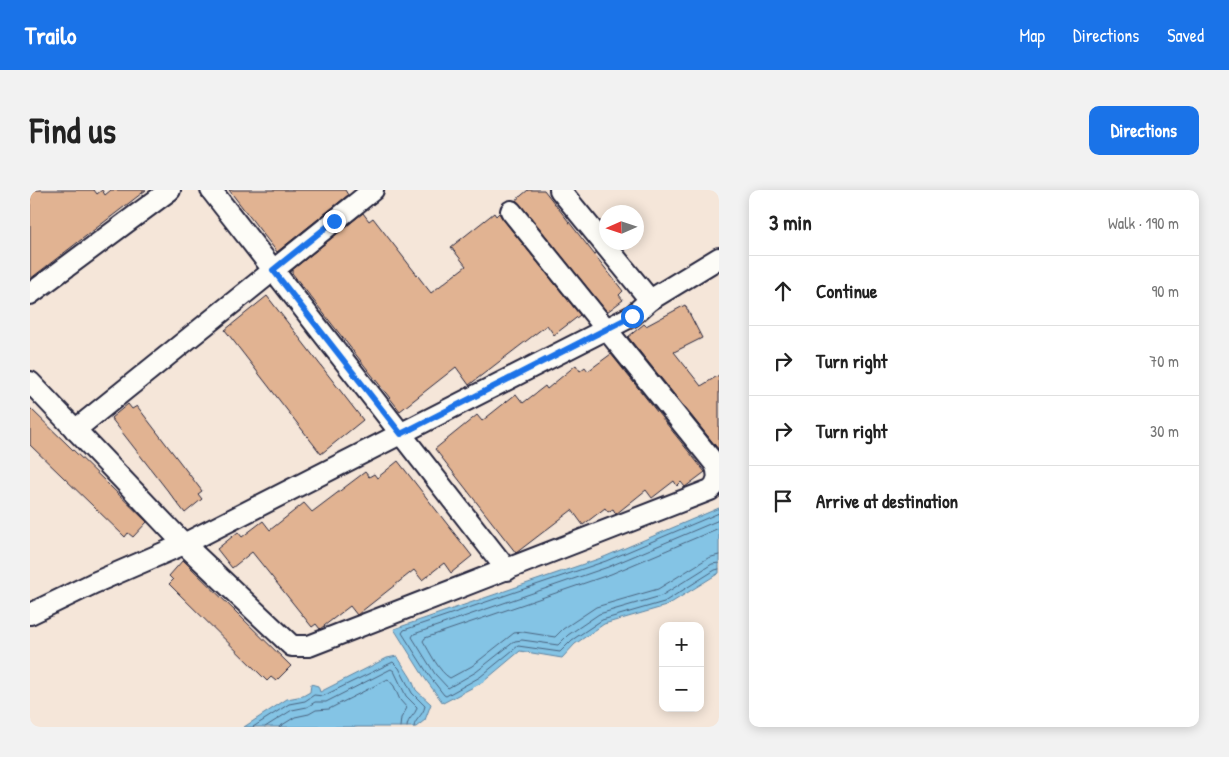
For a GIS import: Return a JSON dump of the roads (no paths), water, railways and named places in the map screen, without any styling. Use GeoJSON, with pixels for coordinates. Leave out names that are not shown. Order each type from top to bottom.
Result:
{"type":"FeatureCollection","features":[{"type":"Feature","properties":{"kind":"street"},"geometry":{"type":"LineString","coordinates":[[30,294],[170,190]]}},
{"type":"Feature","properties":{"kind":"street"},"geometry":{"type":"LineString","coordinates":[[211,190],[507,570]]}},
{"type":"Feature","properties":{"kind":"street"},"geometry":{"type":"LineString","coordinates":[[75,430],[372,190]]}},
{"type":"Feature","properties":{"kind":"street"},"geometry":{"type":"LineString","coordinates":[[560,190],[650,300]]}},
{"type":"Feature","properties":{"kind":"street"},"geometry":{"type":"LineString","coordinates":[[30,382],[184,544],[292,646],[309,646],[706,493],[717,483],[718,473],[715,464],[511,210]]}},
{"type":"Feature","properties":{"kind":"street"},"geometry":{"type":"LineString","coordinates":[[30,614],[94,583],[184,544],[632,316],[650,300],[719,258]]}},
{"type":"Feature","properties":{"kind":"water"},"geometry":{"type":"Polygon","coordinates":[[[719,508],[719,573],[666,606],[604,624],[575,644],[562,658],[520,651],[483,682],[443,703],[394,629],[604,557],[719,508]]]}},
{"type":"Feature","properties":{"kind":"water"},"geometry":{"type":"Polygon","coordinates":[[[397,656],[416,690],[431,704],[425,720],[416,727],[244,727],[287,699],[303,696],[310,692],[311,684],[318,686],[320,692],[387,658],[397,656]]]}}]}
